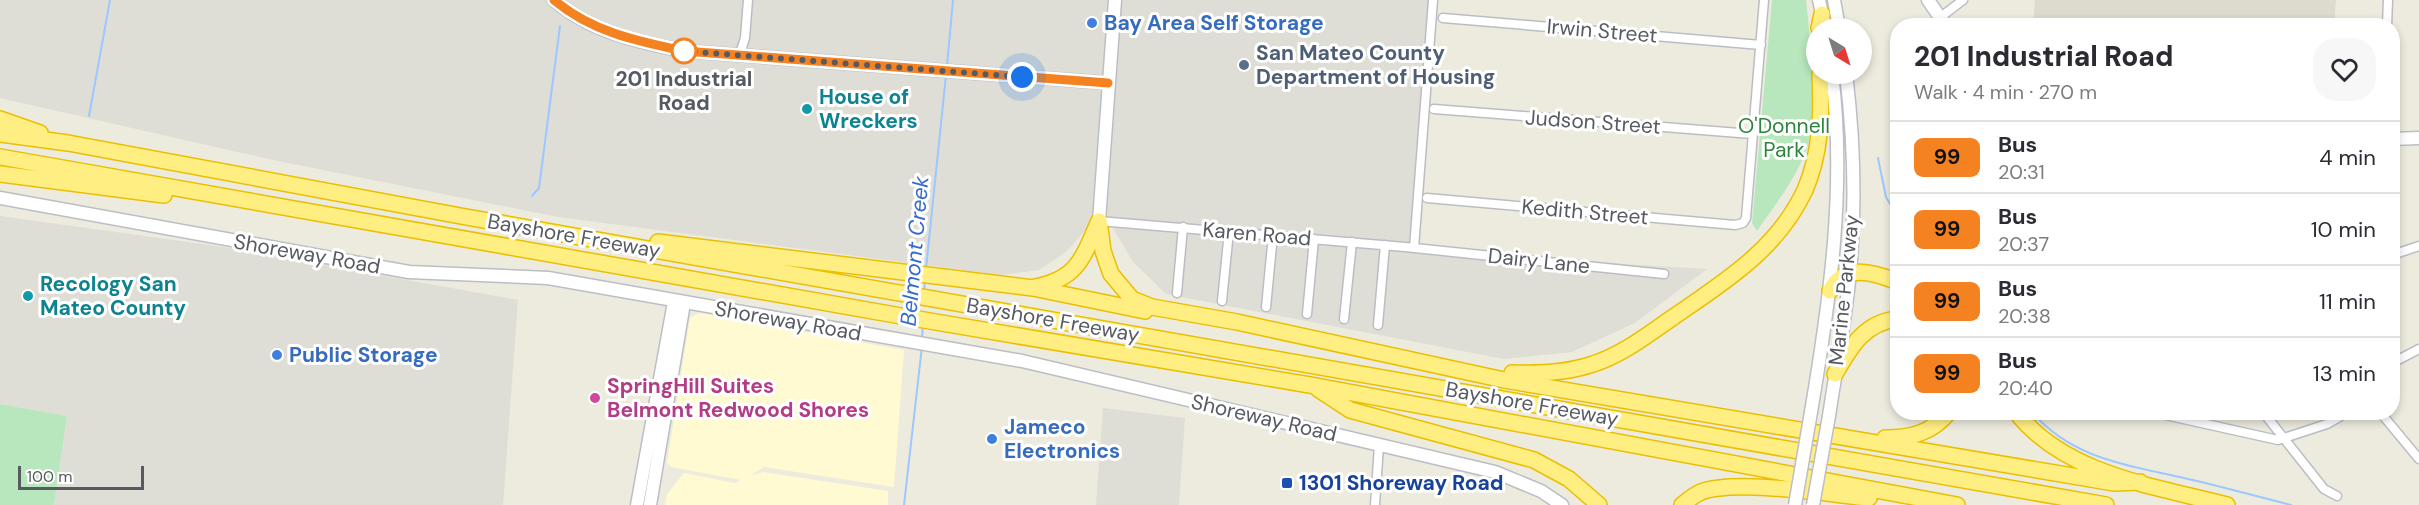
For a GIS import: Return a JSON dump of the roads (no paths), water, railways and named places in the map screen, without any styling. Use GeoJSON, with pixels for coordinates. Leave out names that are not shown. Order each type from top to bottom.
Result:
{"type":"FeatureCollection","features":[{"type":"Feature","properties":{"kind":"highway"},"geometry":{"type":"LineString","coordinates":[[1471,371],[1549,373],[1606,360],[1642,339],[1755,258],[1787,221],[1806,188],[1820,134],[1820,84]]}},
{"type":"Feature","properties":{"kind":"highway"},"geometry":{"type":"LineString","coordinates":[[0,119],[68,143]]}},
{"type":"Feature","properties":{"kind":"highway","name":"Bayshore Freeway"},"geometry":{"type":"LineString","coordinates":[[0,134],[68,143],[569,235],[2106,505]]}},
{"type":"Feature","properties":{"kind":"highway","name":"Bayshore Freeway"},"geometry":{"type":"LineString","coordinates":[[0,157],[923,320],[1310,385],[1957,505]]}},
{"type":"Feature","properties":{"kind":"highway"},"geometry":{"type":"LineString","coordinates":[[0,174],[115,190],[280,207]]}},
{"type":"Feature","properties":{"kind":"highway"},"geometry":{"type":"LineString","coordinates":[[1033,288],[1058,281],[1076,267],[1089,248],[1100,221]]}},
{"type":"Feature","properties":{"kind":"highway"},"geometry":{"type":"LineString","coordinates":[[1100,221],[1103,251],[1111,274],[1132,299],[1152,307],[1237,322],[1515,381],[2114,483],[2140,482]]}},
{"type":"Feature","properties":{"kind":"highway"},"geometry":{"type":"LineString","coordinates":[[569,235],[681,244],[1033,288],[1186,318],[1237,322]]}},
{"type":"Feature","properties":{"kind":"highway"},"geometry":{"type":"LineString","coordinates":[[1830,291],[1838,279],[1850,272],[1890,280]]}},
{"type":"Feature","properties":{"kind":"highway"},"geometry":{"type":"LineString","coordinates":[[1835,374],[1856,340],[1866,331],[1890,320]]}},
{"type":"Feature","properties":{"kind":"highway"},"geometry":{"type":"LineString","coordinates":[[1310,385],[1350,410],[1534,460],[1569,479],[1599,505]]}},
{"type":"Feature","properties":{"kind":"highway"},"geometry":{"type":"LineString","coordinates":[[1849,437],[1918,435],[1942,420]]}},
{"type":"Feature","properties":{"kind":"highway"},"geometry":{"type":"LineString","coordinates":[[2023,420],[2032,430],[2066,455],[2098,470],[2227,505]]}},
{"type":"Feature","properties":{"kind":"highway"},"geometry":{"type":"LineString","coordinates":[[1682,505],[1700,492],[1725,488],[1810,492],[1937,505]]}},
{"type":"Feature","properties":{"kind":"street"},"geometry":{"type":"LineString","coordinates":[[554,0],[580,18],[630,40],[684,51],[1108,83]]}},
{"type":"Feature","properties":{"kind":"street"},"geometry":{"type":"LineString","coordinates":[[740,54],[745,38],[748,0]]}},
{"type":"Feature","properties":{"kind":"street"},"geometry":{"type":"LineString","coordinates":[[1100,221],[1115,0]]}},
{"type":"Feature","properties":{"kind":"street"},"geometry":{"type":"LineString","coordinates":[[1414,248],[1433,0]]}},
{"type":"Feature","properties":{"kind":"street"},"geometry":{"type":"LineString","coordinates":[[1752,134],[1764,0]]}},
{"type":"Feature","properties":{"kind":"street"},"geometry":{"type":"LineString","coordinates":[[1834,0],[1837,18]]}},
{"type":"Feature","properties":{"kind":"street"},"geometry":{"type":"LineString","coordinates":[[1928,0],[1941,18]]}},
{"type":"Feature","properties":{"kind":"street"},"geometry":{"type":"LineString","coordinates":[[1946,18],[1963,0]]}},
{"type":"Feature","properties":{"kind":"street"},"geometry":{"type":"LineString","coordinates":[[2387,18],[2388,0]]}},
{"type":"Feature","properties":{"kind":"street","name":"Irwin Street"},"geometry":{"type":"LineString","coordinates":[[1443,18],[1761,45]]}},
{"type":"Feature","properties":{"kind":"street","name":"Marine Parkway"},"geometry":{"type":"LineString","coordinates":[[1795,505],[1830,291],[1835,228],[1837,149],[1833,84]]}},
{"type":"Feature","properties":{"kind":"street","name":"Marine Parkway"},"geometry":{"type":"LineString","coordinates":[[1813,505],[1829,416],[1850,272],[1853,177],[1847,84]]}},
{"type":"Feature","properties":{"kind":"street","name":"Judson Street"},"geometry":{"type":"LineString","coordinates":[[1434,109],[1752,134]]}},
{"type":"Feature","properties":{"kind":"street","name":"Kedith Street"},"geometry":{"type":"LineString","coordinates":[[1427,198],[1735,225],[1743,223],[1746,218],[1752,134]]}},
{"type":"Feature","properties":{"kind":"street"},"geometry":{"type":"LineString","coordinates":[[2400,139],[2419,138]]}},
{"type":"Feature","properties":{"kind":"street","name":"Shoreway Road"},"geometry":{"type":"LineString","coordinates":[[0,198],[409,272],[548,279],[1059,369],[1502,475],[1541,491],[1562,505]]}},
{"type":"Feature","properties":{"kind":"street","name":"Karen Road"},"geometry":{"type":"LineString","coordinates":[[1100,221],[1414,248]]}},
{"type":"Feature","properties":{"kind":"street"},"geometry":{"type":"LineString","coordinates":[[1177,293],[1183,227]]}},
{"type":"Feature","properties":{"kind":"street"},"geometry":{"type":"LineString","coordinates":[[1222,301],[1229,231]]}},
{"type":"Feature","properties":{"kind":"street"},"geometry":{"type":"LineString","coordinates":[[1266,307],[1273,235]]}},
{"type":"Feature","properties":{"kind":"street"},"geometry":{"type":"LineString","coordinates":[[1307,314],[1314,239]]}},
{"type":"Feature","properties":{"kind":"street"},"geometry":{"type":"LineString","coordinates":[[1344,319],[1352,243]]}},
{"type":"Feature","properties":{"kind":"street"},"geometry":{"type":"LineString","coordinates":[[1378,325],[1385,245]]}},
{"type":"Feature","properties":{"kind":"street"},"geometry":{"type":"LineString","coordinates":[[2400,252],[2419,246]]}},
{"type":"Feature","properties":{"kind":"street","name":"Dairy Lane"},"geometry":{"type":"LineString","coordinates":[[1414,248],[1664,274]]}},
{"type":"Feature","properties":{"kind":"street"},"geometry":{"type":"LineString","coordinates":[[637,505],[679,302]]}},
{"type":"Feature","properties":{"kind":"street"},"geometry":{"type":"LineString","coordinates":[[650,505],[679,302]]}},
{"type":"Feature","properties":{"kind":"street"},"geometry":{"type":"LineString","coordinates":[[2400,359],[2419,349]]}},
{"type":"Feature","properties":{"kind":"street"},"geometry":{"type":"LineString","coordinates":[[2186,420],[2272,440],[2284,440],[2335,420]]}},
{"type":"Feature","properties":{"kind":"street"},"geometry":{"type":"LineString","coordinates":[[2269,420],[2324,489],[2337,496]]}},
{"type":"Feature","properties":{"kind":"street"},"geometry":{"type":"LineString","coordinates":[[2387,420],[2419,459]]}},
{"type":"Feature","properties":{"kind":"street"},"geometry":{"type":"LineString","coordinates":[[1375,505],[1379,445]]}},
{"type":"Feature","properties":{"kind":"waterway"},"geometry":{"type":"LineString","coordinates":[[89,116],[110,0]]}},
{"type":"Feature","properties":{"kind":"waterway","name":"Belmont Creek"},"geometry":{"type":"LineString","coordinates":[[947,66],[953,0]]}},
{"type":"Feature","properties":{"kind":"waterway"},"geometry":{"type":"LineString","coordinates":[[532,196],[539,188],[560,26]]}},
{"type":"Feature","properties":{"kind":"waterway","name":"Belmont Creek"},"geometry":{"type":"LineString","coordinates":[[926,269],[946,75]]}},
{"type":"Feature","properties":{"kind":"waterway"},"geometry":{"type":"LineString","coordinates":[[1878,158],[1886,197],[1890,204]]}},
{"type":"Feature","properties":{"kind":"waterway","name":"Belmont Creek"},"geometry":{"type":"LineString","coordinates":[[924,293],[925,280]]}},
{"type":"Feature","properties":{"kind":"waterway","name":"Belmont Creek"},"geometry":{"type":"LineString","coordinates":[[922,338],[923,325]]}},
{"type":"Feature","properties":{"kind":"waterway","name":"Belmont Creek"},"geometry":{"type":"LineString","coordinates":[[904,505],[922,346]]}},
{"type":"Feature","properties":{"kind":"waterway"},"geometry":{"type":"LineString","coordinates":[[2040,420],[2065,440],[2102,458],[2291,505]]}},
{"type":"Feature","properties":{"kind":"place","name":"Bay Area Self Storage"},"geometry":{"type":"Point","coordinates":[1092,23]}},
{"type":"Feature","properties":{"kind":"place","name":"201 Industrial Road"},"geometry":{"type":"Point","coordinates":[684,51]}},
{"type":"Feature","properties":{"kind":"place","name":"San Mateo County Department of Housing"},"geometry":{"type":"Point","coordinates":[1244,65]}},
{"type":"Feature","properties":{"kind":"place","name":"House of Wreckers"},"geometry":{"type":"Point","coordinates":[807,109]}},
{"type":"Feature","properties":{"kind":"place","name":"Recology San Mateo County"},"geometry":{"type":"Point","coordinates":[28,296]}},
{"type":"Feature","properties":{"kind":"place","name":"Public Storage"},"geometry":{"type":"Point","coordinates":[277,355]}},
{"type":"Feature","properties":{"kind":"place","name":"SpringHill Suites Belmont Redwood Shores"},"geometry":{"type":"Point","coordinates":[595,398]}},
{"type":"Feature","properties":{"kind":"place","name":"Jameco Electronics"},"geometry":{"type":"Point","coordinates":[992,439]}},
{"type":"Feature","properties":{"kind":"place","name":"1301 Shoreway Road"},"geometry":{"type":"Point","coordinates":[1287,483]}},
{"type":"Feature","properties":{"kind":"park label","name":"O'Donnell Park"},"geometry":{"type":"Point","coordinates":[1784,138]}}]}
